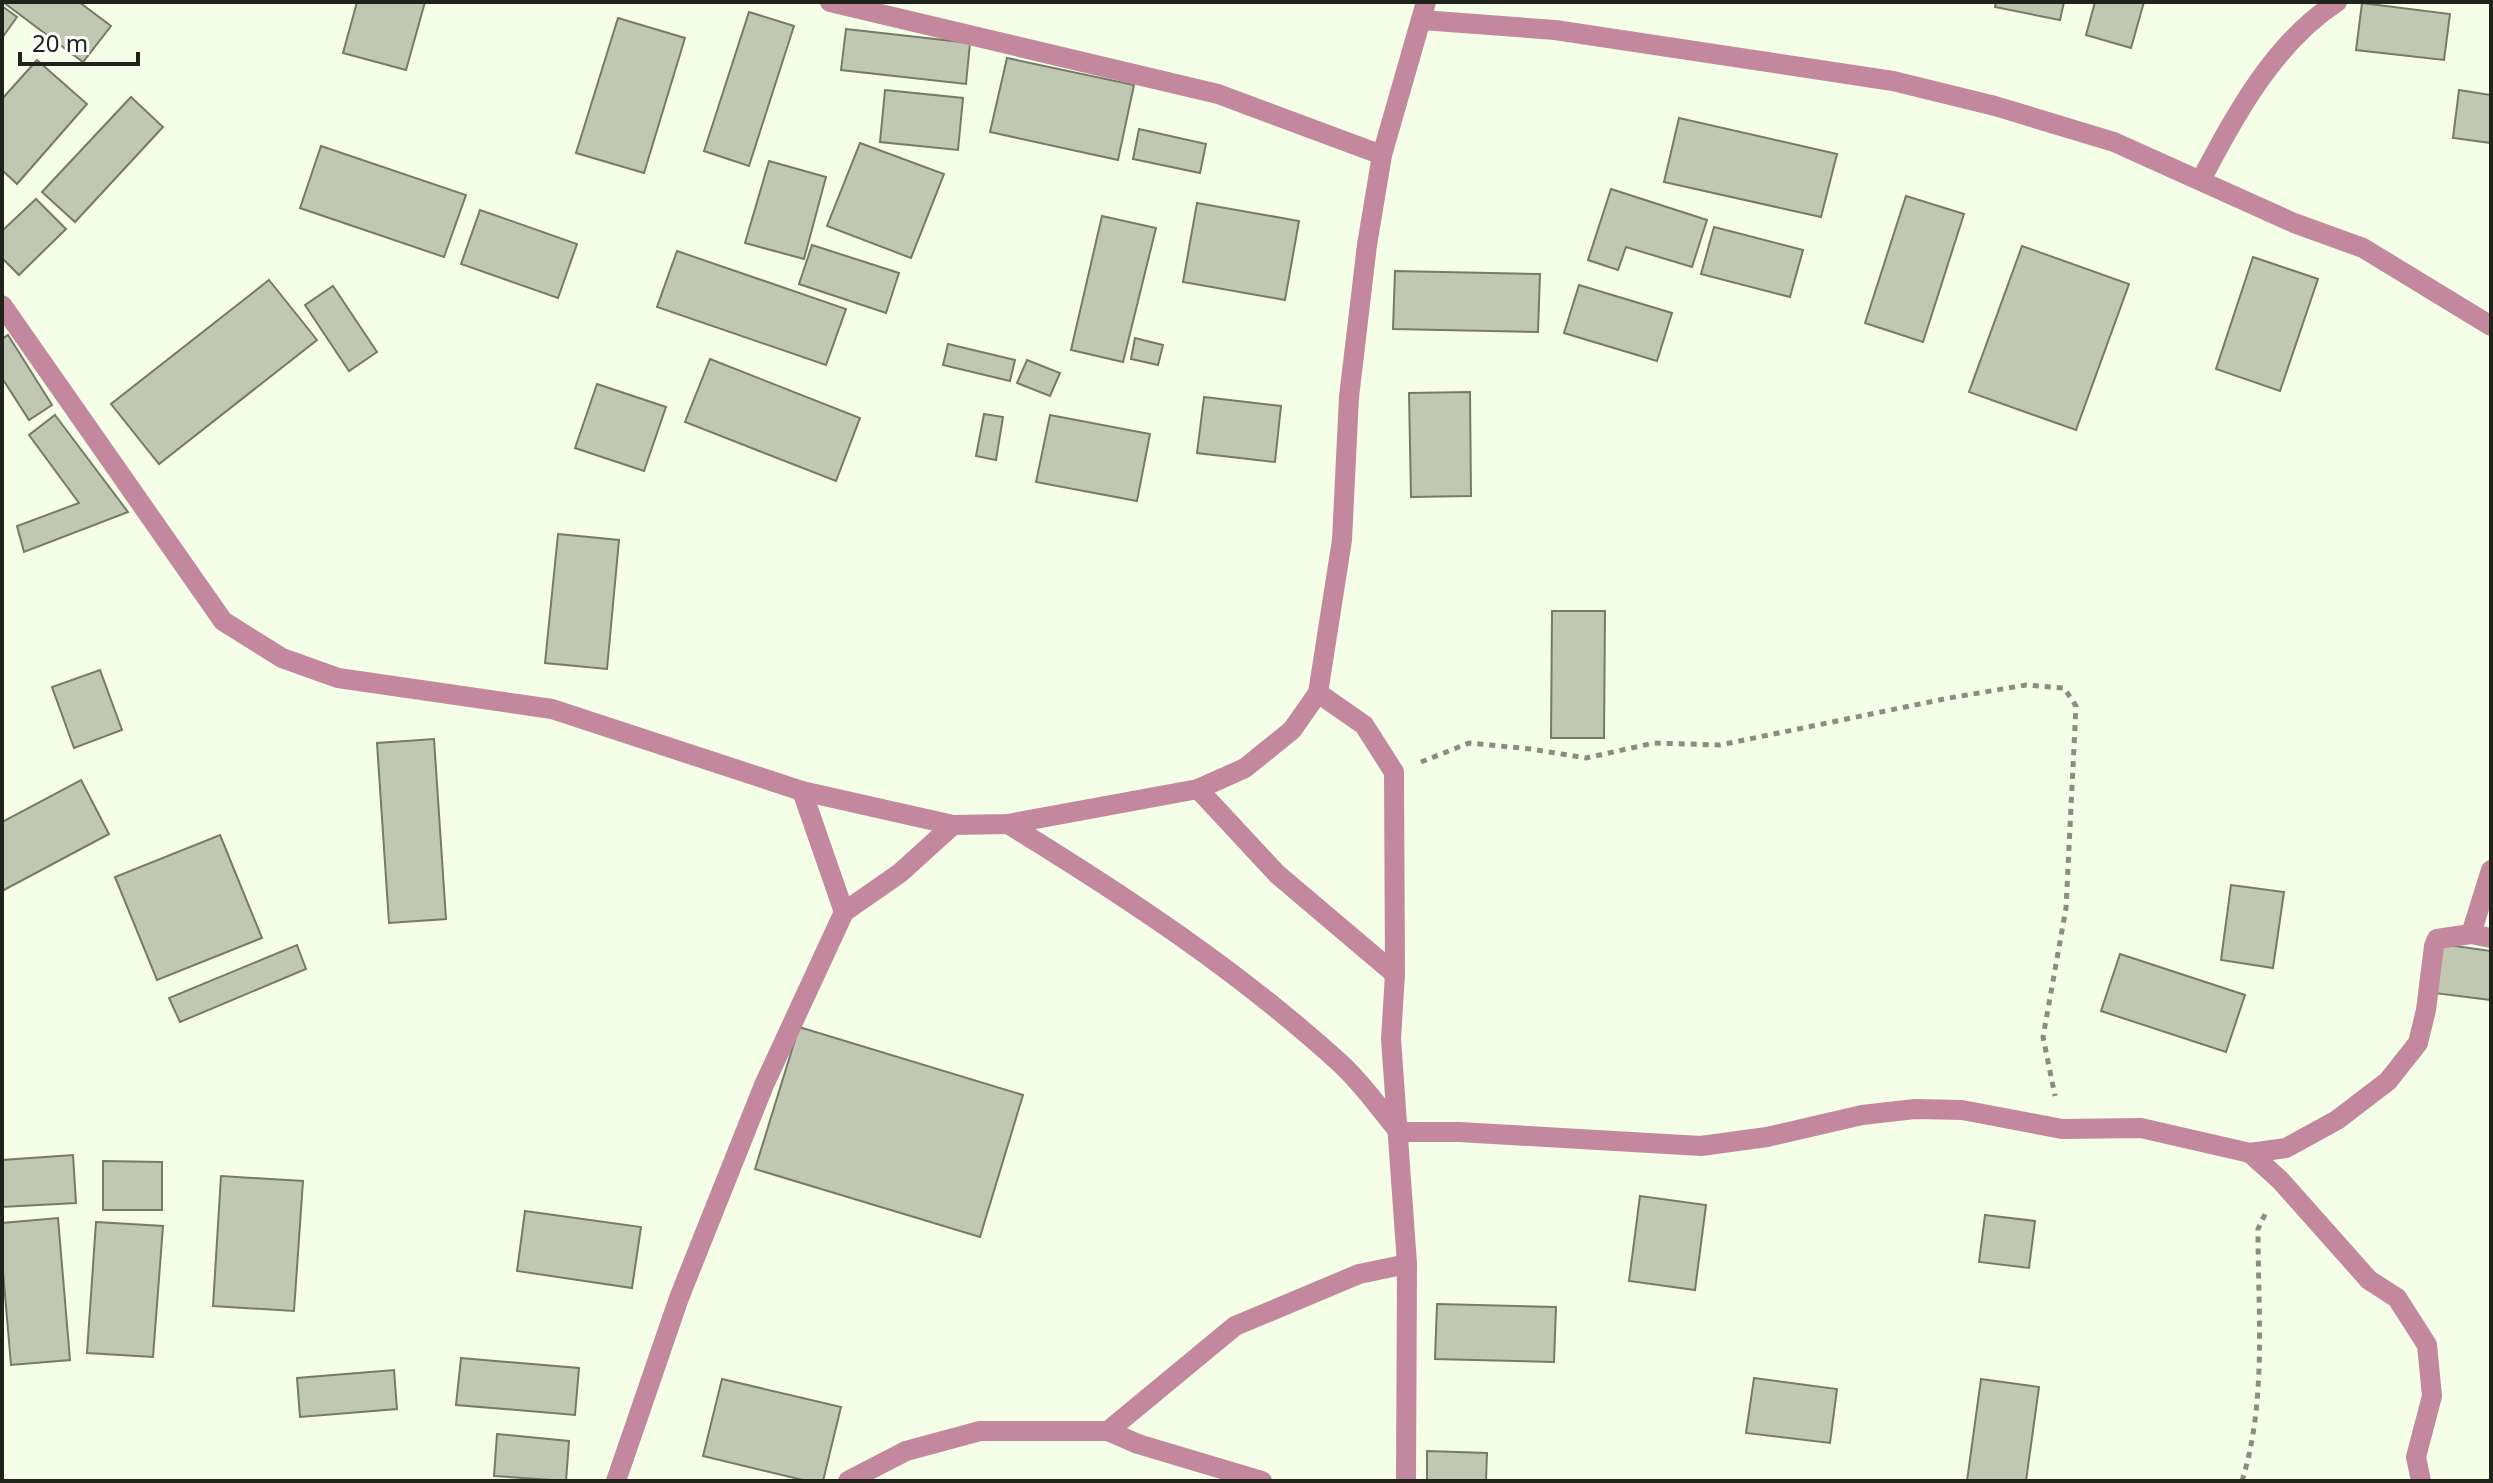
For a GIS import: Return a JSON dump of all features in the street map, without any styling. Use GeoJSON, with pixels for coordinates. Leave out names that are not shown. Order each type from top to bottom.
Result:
{"type":"FeatureCollection","features":[{"type":"Feature","properties":{"kind":"street"},"geometry":{"type":"LineString","coordinates":[[830,2],[1218,94],[1382,155]]}},
{"type":"Feature","properties":{"kind":"street"},"geometry":{"type":"LineString","coordinates":[[2201,180],[2231,123],[2264,72],[2320,13],[2337,2]]}},
{"type":"Feature","properties":{"kind":"street"},"geometry":{"type":"LineString","coordinates":[[2,305],[223,621],[282,658],[338,678],[552,709],[802,791],[953,825],[1008,824],[1198,789],[1245,768],[1292,730],[1318,693],[1342,540],[1349,397],[1367,245],[1382,155],[1424,11],[1893,81],[1995,106],[2114,142],[2294,223],[2363,248],[2491,326]]}},
{"type":"Feature","properties":{"kind":"street"},"geometry":{"type":"LineString","coordinates":[[1318,693],[1364,725],[1394,772],[1395,974],[1391,1039],[1407,1264],[1406,1481]]}},
{"type":"Feature","properties":{"kind":"street"},"geometry":{"type":"LineString","coordinates":[[1198,789],[1277,874],[1395,974]]}},
{"type":"Feature","properties":{"kind":"street"},"geometry":{"type":"LineString","coordinates":[[802,791],[844,912]]}},
{"type":"Feature","properties":{"kind":"street"},"geometry":{"type":"LineString","coordinates":[[1008,824],[1137,905],[1239,980],[1342,1064],[1399,1132]]}},
{"type":"Feature","properties":{"kind":"street"},"geometry":{"type":"LineString","coordinates":[[616,1481],[679,1298],[758,1099],[844,912],[900,873],[953,825]]}},
{"type":"Feature","properties":{"kind":"street"},"geometry":{"type":"LineString","coordinates":[[1399,1132],[1459,1132],[1701,1146],[1767,1137],[1862,1115],[1915,1109],[1962,1110],[2062,1129],[2141,1128],[2250,1153],[2286,1148],[2337,1120],[2388,1081],[2418,1043],[2426,1010],[2434,946],[2437,939],[2481,936],[2491,870]]}},
{"type":"Feature","properties":{"kind":"street"},"geometry":{"type":"LineString","coordinates":[[2250,1153],[2280,1180],[2369,1280],[2397,1298],[2427,1345],[2432,1396],[2416,1457],[2421,1481]]}},
{"type":"Feature","properties":{"kind":"street"},"geometry":{"type":"LineString","coordinates":[[1108,1431],[1235,1326],[1359,1274],[1407,1264]]}},
{"type":"Feature","properties":{"kind":"street"},"geometry":{"type":"LineString","coordinates":[[848,1481],[906,1451],[980,1431],[1108,1431],[1138,1444],[1262,1481]]}},
{"type":"Feature","properties":{"kind":"path"},"geometry":{"type":"LineString","coordinates":[[1394,772],[1469,743],[1586,758],[1654,743],[1720,745],[2026,685],[2064,688],[2076,706],[2066,908],[2043,1037],[2062,1129]]}},
{"type":"Feature","properties":{"kind":"path"},"geometry":{"type":"LineString","coordinates":[[2242,1481],[2252,1448],[2259,1384],[2258,1229],[2280,1180]]}},
{"type":"Feature","properties":{"kind":"building"},"geometry":{"type":"Polygon","coordinates":[[[3,2],[79,2],[111,26],[83,62],[3,2]]]}},
{"type":"Feature","properties":{"kind":"building"},"geometry":{"type":"Polygon","coordinates":[[[357,2],[425,2],[406,70],[343,53],[357,2]]]}},
{"type":"Feature","properties":{"kind":"building"},"geometry":{"type":"Polygon","coordinates":[[[1996,2],[2064,2],[2060,20],[1995,7],[1996,2]]]}},
{"type":"Feature","properties":{"kind":"building"},"geometry":{"type":"Polygon","coordinates":[[[2095,2],[2144,2],[2131,48],[2086,35],[2095,2]]]}},
{"type":"Feature","properties":{"kind":"building"},"geometry":{"type":"Polygon","coordinates":[[[2362,3],[2450,14],[2444,60],[2356,50],[2362,3]]]}},
{"type":"Feature","properties":{"kind":"building"},"geometry":{"type":"Polygon","coordinates":[[[2,6],[17,17],[2,38],[2,6]]]}},
{"type":"Feature","properties":{"kind":"building"},"geometry":{"type":"Polygon","coordinates":[[[749,12],[794,26],[749,166],[704,151],[749,12]]]}},
{"type":"Feature","properties":{"kind":"building"},"geometry":{"type":"Polygon","coordinates":[[[618,18],[685,38],[644,173],[576,153],[618,18]]]}},
{"type":"Feature","properties":{"kind":"building"},"geometry":{"type":"Polygon","coordinates":[[[846,29],[970,43],[966,84],[841,70],[846,29]]]}},
{"type":"Feature","properties":{"kind":"building"},"geometry":{"type":"Polygon","coordinates":[[[1007,58],[1134,85],[1118,160],[990,132],[1007,58]]]}},
{"type":"Feature","properties":{"kind":"building"},"geometry":{"type":"Polygon","coordinates":[[[37,60],[87,104],[17,184],[2,170],[2,99],[37,60]]]}},
{"type":"Feature","properties":{"kind":"building"},"geometry":{"type":"Polygon","coordinates":[[[885,90],[963,98],[958,150],[880,142],[885,90]]]}},
{"type":"Feature","properties":{"kind":"building"},"geometry":{"type":"Polygon","coordinates":[[[2459,90],[2491,95],[2491,143],[2453,138],[2459,90]]]}},
{"type":"Feature","properties":{"kind":"building"},"geometry":{"type":"Polygon","coordinates":[[[131,97],[163,127],[75,222],[42,192],[131,97]]]}},
{"type":"Feature","properties":{"kind":"building"},"geometry":{"type":"Polygon","coordinates":[[[1679,118],[1837,154],[1821,217],[1664,182],[1679,118]]]}},
{"type":"Feature","properties":{"kind":"building"},"geometry":{"type":"Polygon","coordinates":[[[1139,129],[1206,144],[1200,173],[1133,159],[1139,129]]]}},
{"type":"Feature","properties":{"kind":"building"},"geometry":{"type":"Polygon","coordinates":[[[860,143],[944,174],[911,258],[827,226],[860,143]]]}},
{"type":"Feature","properties":{"kind":"building"},"geometry":{"type":"Polygon","coordinates":[[[321,146],[466,195],[444,257],[300,208],[321,146]]]}},
{"type":"Feature","properties":{"kind":"building"},"geometry":{"type":"Polygon","coordinates":[[[769,161],[826,177],[804,259],[745,243],[769,161]]]}},
{"type":"Feature","properties":{"kind":"building"},"geometry":{"type":"Polygon","coordinates":[[[1611,189],[1707,220],[1692,267],[1626,247],[1618,270],[1588,260],[1611,189]]]}},
{"type":"Feature","properties":{"kind":"building"},"geometry":{"type":"Polygon","coordinates":[[[1906,196],[1964,214],[1923,342],[1865,323],[1906,196]]]}},
{"type":"Feature","properties":{"kind":"building"},"geometry":{"type":"Polygon","coordinates":[[[36,199],[66,229],[19,275],[2,258],[2,231],[36,199]]]}},
{"type":"Feature","properties":{"kind":"building"},"geometry":{"type":"Polygon","coordinates":[[[1197,203],[1299,221],[1285,300],[1183,282],[1197,203]]]}},
{"type":"Feature","properties":{"kind":"building"},"geometry":{"type":"Polygon","coordinates":[[[480,210],[577,244],[558,298],[461,264],[480,210]]]}},
{"type":"Feature","properties":{"kind":"building"},"geometry":{"type":"Polygon","coordinates":[[[1102,216],[1156,228],[1123,362],[1071,350],[1102,216]]]}},
{"type":"Feature","properties":{"kind":"building"},"geometry":{"type":"Polygon","coordinates":[[[1714,227],[1803,250],[1790,297],[1701,274],[1714,227]]]}},
{"type":"Feature","properties":{"kind":"building"},"geometry":{"type":"Polygon","coordinates":[[[812,245],[899,273],[886,313],[799,284],[812,245]]]}},
{"type":"Feature","properties":{"kind":"building"},"geometry":{"type":"Polygon","coordinates":[[[2022,246],[2129,284],[2076,430],[1969,392],[2022,246]]]}},
{"type":"Feature","properties":{"kind":"building"},"geometry":{"type":"Polygon","coordinates":[[[677,251],[846,309],[826,365],[657,307],[677,251]]]}},
{"type":"Feature","properties":{"kind":"building"},"geometry":{"type":"Polygon","coordinates":[[[2253,257],[2318,279],[2280,391],[2216,369],[2253,257]]]}},
{"type":"Feature","properties":{"kind":"building"},"geometry":{"type":"Polygon","coordinates":[[[1395,271],[1540,274],[1538,332],[1393,329],[1395,271]]]}},
{"type":"Feature","properties":{"kind":"building"},"geometry":{"type":"Polygon","coordinates":[[[269,280],[317,340],[159,464],[111,404],[269,280]]]}},
{"type":"Feature","properties":{"kind":"building"},"geometry":{"type":"Polygon","coordinates":[[[1579,285],[1672,313],[1657,361],[1564,333],[1579,285]]]}},
{"type":"Feature","properties":{"kind":"building"},"geometry":{"type":"Polygon","coordinates":[[[333,286],[377,352],[349,371],[305,305],[333,286]]]}},
{"type":"Feature","properties":{"kind":"building"},"geometry":{"type":"Polygon","coordinates":[[[8,335],[52,405],[29,420],[2,378],[2,339],[8,335]]]}},
{"type":"Feature","properties":{"kind":"building"},"geometry":{"type":"Polygon","coordinates":[[[1135,338],[1163,345],[1158,365],[1131,359],[1135,338]]]}},
{"type":"Feature","properties":{"kind":"building"},"geometry":{"type":"Polygon","coordinates":[[[948,344],[1015,360],[1010,381],[943,365],[948,344]]]}},
{"type":"Feature","properties":{"kind":"building"},"geometry":{"type":"Polygon","coordinates":[[[710,359],[860,418],[836,481],[685,422],[710,359]]]}},
{"type":"Feature","properties":{"kind":"building"},"geometry":{"type":"Polygon","coordinates":[[[1027,360],[1060,373],[1050,396],[1017,383],[1027,360]]]}},
{"type":"Feature","properties":{"kind":"building"},"geometry":{"type":"Polygon","coordinates":[[[597,384],[666,407],[644,471],[575,448],[597,384]]]}},
{"type":"Feature","properties":{"kind":"building"},"geometry":{"type":"Polygon","coordinates":[[[1470,392],[1471,496],[1411,497],[1409,393],[1470,392]]]}},
{"type":"Feature","properties":{"kind":"building"},"geometry":{"type":"Polygon","coordinates":[[[1204,397],[1281,406],[1275,462],[1197,453],[1204,397]]]}},
{"type":"Feature","properties":{"kind":"building"},"geometry":{"type":"Polygon","coordinates":[[[984,414],[1003,417],[996,460],[976,456],[984,414]]]}},
{"type":"Feature","properties":{"kind":"building"},"geometry":{"type":"Polygon","coordinates":[[[55,415],[128,512],[24,552],[17,526],[79,503],[29,435],[55,415]]]}},
{"type":"Feature","properties":{"kind":"building"},"geometry":{"type":"Polygon","coordinates":[[[1050,415],[1150,434],[1137,501],[1036,482],[1050,415]]]}},
{"type":"Feature","properties":{"kind":"building"},"geometry":{"type":"Polygon","coordinates":[[[558,534],[619,540],[607,669],[545,663],[558,534]]]}},
{"type":"Feature","properties":{"kind":"building"},"geometry":{"type":"Polygon","coordinates":[[[1552,611],[1605,611],[1604,738],[1551,738],[1552,611]]]}},
{"type":"Feature","properties":{"kind":"building"},"geometry":{"type":"Polygon","coordinates":[[[100,670],[122,730],[74,748],[52,687],[100,670]]]}},
{"type":"Feature","properties":{"kind":"building"},"geometry":{"type":"Polygon","coordinates":[[[434,739],[446,919],[389,923],[377,743],[434,739]]]}},
{"type":"Feature","properties":{"kind":"building"},"geometry":{"type":"Polygon","coordinates":[[[81,780],[109,834],[2,891],[2,822],[81,780]]]}},
{"type":"Feature","properties":{"kind":"building"},"geometry":{"type":"Polygon","coordinates":[[[220,835],[262,938],[157,980],[115,877],[220,835]]]}},
{"type":"Feature","properties":{"kind":"building"},"geometry":{"type":"Polygon","coordinates":[[[2231,885],[2284,892],[2273,968],[2221,960],[2231,885]]]}},
{"type":"Feature","properties":{"kind":"building"},"geometry":{"type":"Polygon","coordinates":[[[2441,944],[2491,951],[2491,1000],[2434,993],[2441,944]]]}},
{"type":"Feature","properties":{"kind":"building"},"geometry":{"type":"Polygon","coordinates":[[[297,945],[306,969],[180,1022],[169,998],[297,945]]]}},
{"type":"Feature","properties":{"kind":"building"},"geometry":{"type":"Polygon","coordinates":[[[2120,954],[2245,995],[2226,1052],[2101,1011],[2120,954]]]}},
{"type":"Feature","properties":{"kind":"building"},"geometry":{"type":"Polygon","coordinates":[[[799,1027],[1023,1095],[980,1237],[755,1169],[799,1027]]]}},
{"type":"Feature","properties":{"kind":"building"},"geometry":{"type":"Polygon","coordinates":[[[73,1155],[76,1203],[2,1207],[2,1160],[73,1155]]]}},
{"type":"Feature","properties":{"kind":"building"},"geometry":{"type":"Polygon","coordinates":[[[103,1161],[162,1162],[162,1210],[103,1210],[103,1161]]]}},
{"type":"Feature","properties":{"kind":"building"},"geometry":{"type":"Polygon","coordinates":[[[221,1176],[303,1181],[294,1311],[213,1306],[221,1176]]]}},
{"type":"Feature","properties":{"kind":"building"},"geometry":{"type":"Polygon","coordinates":[[[1640,1196],[1706,1205],[1695,1290],[1629,1281],[1640,1196]]]}},
{"type":"Feature","properties":{"kind":"building"},"geometry":{"type":"Polygon","coordinates":[[[525,1211],[641,1227],[632,1288],[517,1271],[525,1211]]]}},
{"type":"Feature","properties":{"kind":"building"},"geometry":{"type":"Polygon","coordinates":[[[1985,1215],[2035,1221],[2029,1268],[1979,1262],[1985,1215]]]}},
{"type":"Feature","properties":{"kind":"building"},"geometry":{"type":"Polygon","coordinates":[[[58,1218],[70,1360],[11,1365],[2,1223],[58,1218]]]}},
{"type":"Feature","properties":{"kind":"building"},"geometry":{"type":"Polygon","coordinates":[[[96,1222],[163,1226],[153,1357],[87,1353],[96,1222]]]}},
{"type":"Feature","properties":{"kind":"building"},"geometry":{"type":"Polygon","coordinates":[[[1437,1304],[1556,1307],[1554,1362],[1435,1359],[1437,1304]]]}},
{"type":"Feature","properties":{"kind":"building"},"geometry":{"type":"Polygon","coordinates":[[[461,1358],[579,1368],[575,1415],[456,1405],[461,1358]]]}},
{"type":"Feature","properties":{"kind":"building"},"geometry":{"type":"Polygon","coordinates":[[[394,1370],[397,1409],[300,1417],[297,1378],[394,1370]]]}},
{"type":"Feature","properties":{"kind":"building"},"geometry":{"type":"Polygon","coordinates":[[[1754,1378],[1837,1389],[1830,1443],[1746,1433],[1754,1378]]]}},
{"type":"Feature","properties":{"kind":"building"},"geometry":{"type":"Polygon","coordinates":[[[722,1379],[841,1407],[823,1481],[807,1481],[703,1456],[722,1379]]]}},
{"type":"Feature","properties":{"kind":"building"},"geometry":{"type":"Polygon","coordinates":[[[1981,1379],[2039,1387],[2026,1481],[1967,1481],[1981,1379]]]}},
{"type":"Feature","properties":{"kind":"building"},"geometry":{"type":"Polygon","coordinates":[[[497,1434],[569,1441],[566,1481],[494,1476],[497,1434]]]}},
{"type":"Feature","properties":{"kind":"building"},"geometry":{"type":"Polygon","coordinates":[[[1427,1451],[1487,1453],[1486,1481],[1427,1481],[1427,1451]]]}}]}
